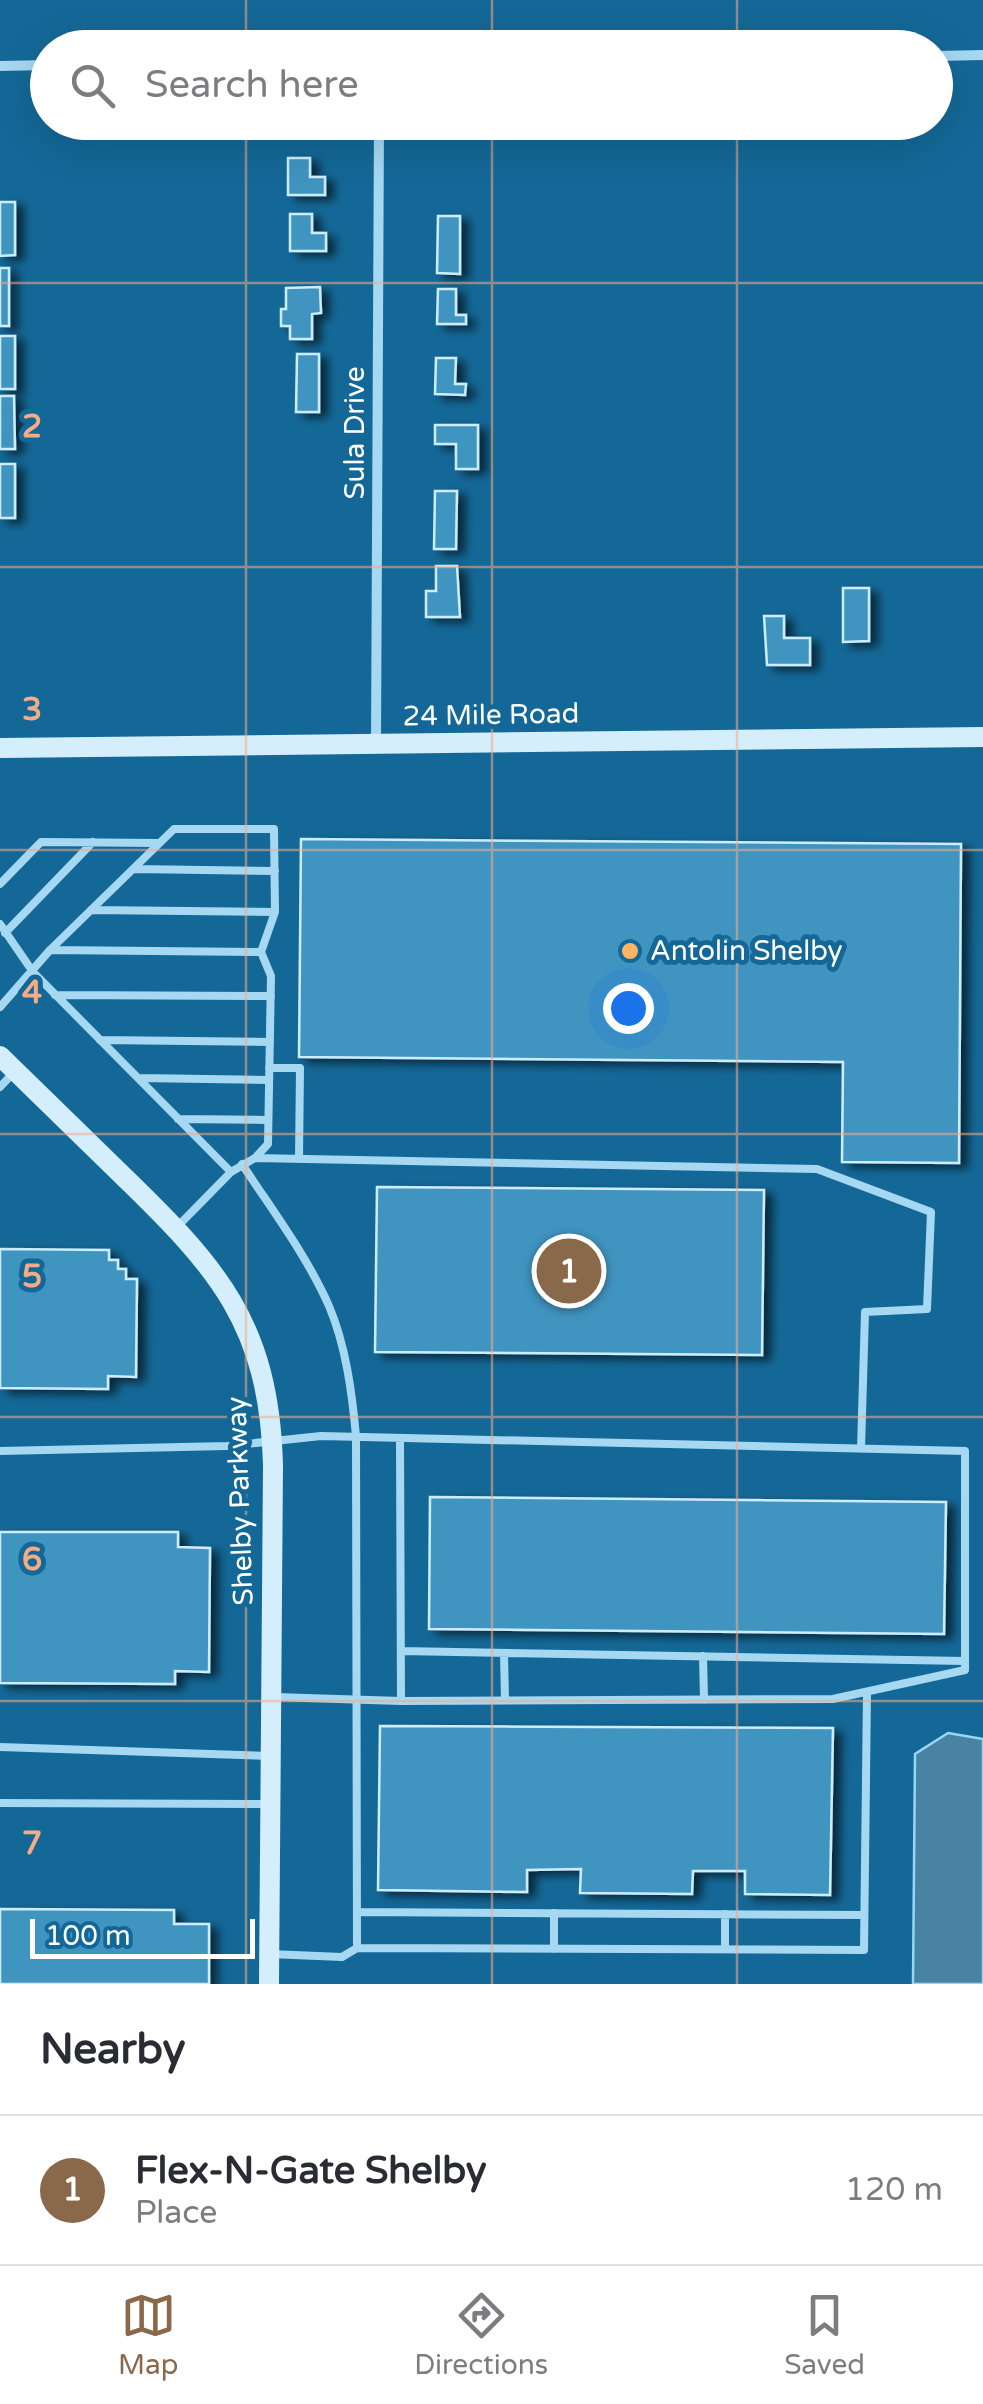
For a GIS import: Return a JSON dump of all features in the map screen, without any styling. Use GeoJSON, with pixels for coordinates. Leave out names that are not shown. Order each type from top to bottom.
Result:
{"type":"FeatureCollection","features":[{"type":"Feature","properties":{"kind":"street"},"geometry":{"type":"LineString","coordinates":[[953,56],[983,55]]}},
{"type":"Feature","properties":{"kind":"street"},"geometry":{"type":"LineString","coordinates":[[0,66],[30,65]]}},
{"type":"Feature","properties":{"kind":"street","name":"Sula Drive"},"geometry":{"type":"LineString","coordinates":[[376,744],[379,140]]}},
{"type":"Feature","properties":{"kind":"street","name":"24 Mile Road"},"geometry":{"type":"LineString","coordinates":[[0,748],[983,737]]}},
{"type":"Feature","properties":{"kind":"street","name":"Shelby Parkway"},"geometry":{"type":"LineString","coordinates":[[8,1064],[176,1228],[221,1281],[246,1325],[264,1378],[272,1441],[269,1984]]}},
{"type":"Feature","properties":{"kind":"lane"},"geometry":{"type":"LineString","coordinates":[[0,1007],[50,950],[174,828],[274,829],[275,912],[261,952],[272,976],[268,1144],[255,1158],[231,1172],[176,1228]]}},
{"type":"Feature","properties":{"kind":"lane"},"geometry":{"type":"LineString","coordinates":[[0,884],[41,842],[160,843]]}},
{"type":"Feature","properties":{"kind":"lane"},"geometry":{"type":"LineString","coordinates":[[93,842],[3,928],[33,972],[231,1172]]}},
{"type":"Feature","properties":{"kind":"lane"},"geometry":{"type":"LineString","coordinates":[[134,869],[275,871]]}},
{"type":"Feature","properties":{"kind":"lane"},"geometry":{"type":"LineString","coordinates":[[91,910],[275,912]]}},
{"type":"Feature","properties":{"kind":"lane"},"geometry":{"type":"LineString","coordinates":[[50,950],[261,952]]}},
{"type":"Feature","properties":{"kind":"lane"},"geometry":{"type":"LineString","coordinates":[[55,995],[271,996]]}},
{"type":"Feature","properties":{"kind":"lane"},"geometry":{"type":"LineString","coordinates":[[100,1040],[270,1042]]}},
{"type":"Feature","properties":{"kind":"lane"},"geometry":{"type":"LineString","coordinates":[[0,1087],[8,1064]]}},
{"type":"Feature","properties":{"kind":"lane"},"geometry":{"type":"LineString","coordinates":[[270,1068],[300,1068],[299,1160]]}},
{"type":"Feature","properties":{"kind":"lane"},"geometry":{"type":"LineString","coordinates":[[138,1078],[269,1080]]}},
{"type":"Feature","properties":{"kind":"lane"},"geometry":{"type":"LineString","coordinates":[[178,1118],[268,1120]]}},
{"type":"Feature","properties":{"kind":"lane"},"geometry":{"type":"LineString","coordinates":[[255,1158],[817,1170],[931,1212],[926,1310],[865,1312],[861,1449]]}},
{"type":"Feature","properties":{"kind":"lane"},"geometry":{"type":"LineString","coordinates":[[242,1164],[291,1238],[329,1306],[351,1386],[356,1436],[357,1948]]}},
{"type":"Feature","properties":{"kind":"lane"},"geometry":{"type":"LineString","coordinates":[[0,1450],[227,1446],[356,1436],[965,1451],[965,1670],[833,1700],[401,1701],[270,1697]]}},
{"type":"Feature","properties":{"kind":"lane"},"geometry":{"type":"LineString","coordinates":[[400,1440],[401,1701]]}},
{"type":"Feature","properties":{"kind":"lane"},"geometry":{"type":"LineString","coordinates":[[401,1651],[965,1661]]}},
{"type":"Feature","properties":{"kind":"lane"},"geometry":{"type":"LineString","coordinates":[[504,1653],[505,1700]]}},
{"type":"Feature","properties":{"kind":"lane"},"geometry":{"type":"LineString","coordinates":[[704,1656],[704,1700]]}},
{"type":"Feature","properties":{"kind":"lane"},"geometry":{"type":"LineString","coordinates":[[269,1954],[342,1956],[357,1948],[864,1950],[867,1692]]}},
{"type":"Feature","properties":{"kind":"lane"},"geometry":{"type":"LineString","coordinates":[[0,1747],[270,1756]]}},
{"type":"Feature","properties":{"kind":"lane"},"geometry":{"type":"LineString","coordinates":[[0,1803],[269,1804]]}},
{"type":"Feature","properties":{"kind":"lane"},"geometry":{"type":"LineString","coordinates":[[357,1912],[864,1915]]}},
{"type":"Feature","properties":{"kind":"lane"},"geometry":{"type":"LineString","coordinates":[[554,1913],[554,1949]]}},
{"type":"Feature","properties":{"kind":"lane"},"geometry":{"type":"LineString","coordinates":[[725,1914],[725,1949]]}},
{"type":"Feature","properties":{"kind":"water"},"geometry":{"type":"Polygon","coordinates":[[[948,1733],[983,1739],[983,1984],[913,1984],[915,1754],[948,1733]]]}},
{"type":"Feature","properties":{"kind":"building"},"geometry":{"type":"Polygon","coordinates":[[[288,158],[310,158],[310,177],[325,177],[325,195],[288,195],[288,158]]]}},
{"type":"Feature","properties":{"kind":"building"},"geometry":{"type":"Polygon","coordinates":[[[0,202],[15,202],[15,255],[0,256],[0,202]]]}},
{"type":"Feature","properties":{"kind":"building"},"geometry":{"type":"Polygon","coordinates":[[[290,214],[312,214],[312,233],[326,233],[326,251],[290,251],[290,214]]]}},
{"type":"Feature","properties":{"kind":"building"},"geometry":{"type":"Polygon","coordinates":[[[438,216],[460,216],[460,274],[437,273],[438,216]]]}},
{"type":"Feature","properties":{"kind":"building"},"geometry":{"type":"Polygon","coordinates":[[[0,268],[9,268],[9,326],[0,326],[0,268]]]}},
{"type":"Feature","properties":{"kind":"building"},"geometry":{"type":"Polygon","coordinates":[[[320,287],[321,313],[312,314],[312,339],[290,339],[290,326],[281,326],[286,288],[320,287]]]}},
{"type":"Feature","properties":{"kind":"building"},"geometry":{"type":"Polygon","coordinates":[[[438,289],[456,289],[456,315],[466,315],[466,324],[437,324],[438,289]]]}},
{"type":"Feature","properties":{"kind":"building"},"geometry":{"type":"Polygon","coordinates":[[[0,336],[15,336],[15,389],[0,389],[0,336]]]}},
{"type":"Feature","properties":{"kind":"building"},"geometry":{"type":"Polygon","coordinates":[[[297,354],[319,354],[319,412],[296,412],[297,354]]]}},
{"type":"Feature","properties":{"kind":"building"},"geometry":{"type":"Polygon","coordinates":[[[436,358],[456,358],[455,384],[466,384],[465,395],[435,394],[436,358]]]}},
{"type":"Feature","properties":{"kind":"building"},"geometry":{"type":"Polygon","coordinates":[[[0,396],[14,396],[15,449],[0,449],[0,396]]]}},
{"type":"Feature","properties":{"kind":"building"},"geometry":{"type":"Polygon","coordinates":[[[435,425],[478,425],[478,469],[456,469],[456,444],[435,444],[435,425]]]}},
{"type":"Feature","properties":{"kind":"building"},"geometry":{"type":"Polygon","coordinates":[[[0,464],[15,464],[15,518],[0,518],[0,464]]]}},
{"type":"Feature","properties":{"kind":"building"},"geometry":{"type":"Polygon","coordinates":[[[435,491],[457,491],[456,549],[434,549],[435,491]]]}},
{"type":"Feature","properties":{"kind":"building"},"geometry":{"type":"Polygon","coordinates":[[[436,566],[457,566],[460,617],[426,617],[426,591],[436,591],[436,566]]]}},
{"type":"Feature","properties":{"kind":"building"},"geometry":{"type":"Polygon","coordinates":[[[843,588],[869,588],[869,641],[843,642],[843,588]]]}},
{"type":"Feature","properties":{"kind":"building"},"geometry":{"type":"Polygon","coordinates":[[[764,616],[784,616],[784,638],[810,638],[810,665],[767,665],[764,616]]]}},
{"type":"Feature","properties":{"kind":"building","name":"Antolin Shelby"},"geometry":{"type":"Polygon","coordinates":[[[301,839],[961,844],[959,1163],[842,1162],[843,1062],[299,1057],[301,839]]]}},
{"type":"Feature","properties":{"kind":"building"},"geometry":{"type":"Polygon","coordinates":[[[377,1187],[764,1190],[762,1355],[375,1352],[377,1187]]]}},
{"type":"Feature","properties":{"kind":"building"},"geometry":{"type":"Polygon","coordinates":[[[0,1249],[109,1250],[109,1260],[118,1260],[118,1269],[126,1269],[126,1279],[137,1279],[136,1377],[108,1376],[108,1389],[0,1388],[0,1249]]]}},
{"type":"Feature","properties":{"kind":"building"},"geometry":{"type":"Polygon","coordinates":[[[430,1497],[946,1502],[944,1634],[429,1629],[430,1497]]]}},
{"type":"Feature","properties":{"kind":"building"},"geometry":{"type":"Polygon","coordinates":[[[0,1532],[178,1532],[178,1547],[210,1548],[209,1672],[175,1671],[175,1684],[0,1683],[0,1532]]]}},
{"type":"Feature","properties":{"kind":"building"},"geometry":{"type":"Polygon","coordinates":[[[380,1726],[833,1728],[830,1895],[745,1894],[745,1871],[693,1871],[692,1894],[580,1893],[581,1869],[527,1870],[527,1892],[378,1890],[380,1726]]]}},
{"type":"Feature","properties":{"kind":"building"},"geometry":{"type":"Polygon","coordinates":[[[0,1909],[174,1910],[174,1924],[209,1924],[209,1984],[0,1984],[0,1909]]]}},
{"type":"Feature","properties":{"kind":"place","name":"Antolin Shelby"},"geometry":{"type":"Point","coordinates":[630,951]}},
{"type":"Feature","properties":{"kind":"place","name":"Flex-N-Gate Shelby"},"geometry":{"type":"Point","coordinates":[569,1271]}}]}
